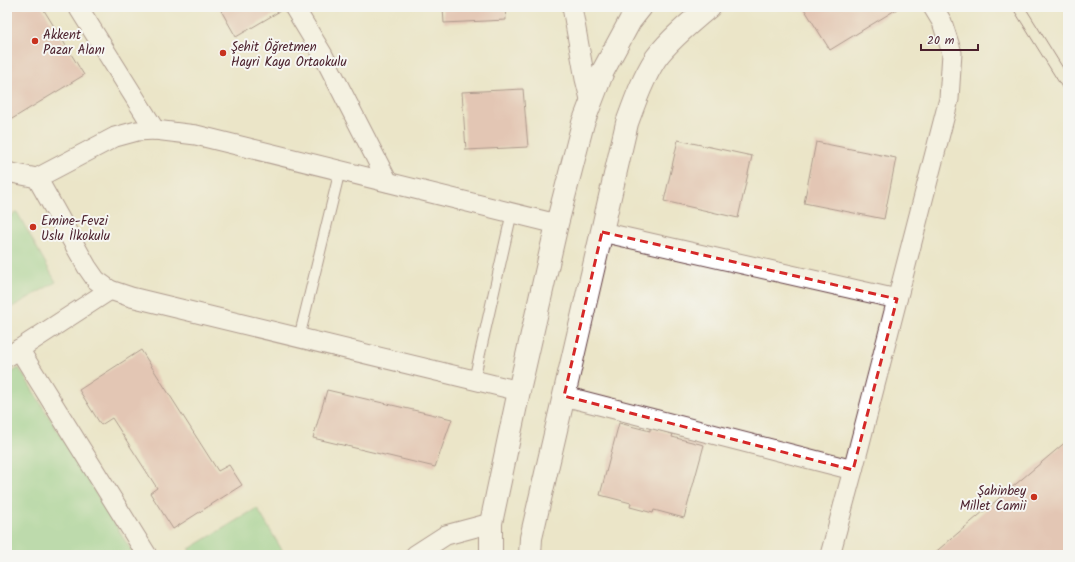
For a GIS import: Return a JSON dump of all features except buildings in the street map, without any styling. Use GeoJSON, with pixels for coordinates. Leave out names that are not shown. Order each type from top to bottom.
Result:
{"type":"FeatureCollection","features":[{"type":"Feature","properties":{"kind":"main road"},"geometry":{"type":"LineString","coordinates":[[491,555],[491,524],[519,391],[557,224],[583,123],[603,71],[630,21],[641,7]]}},
{"type":"Feature","properties":{"kind":"main road"},"geometry":{"type":"LineString","coordinates":[[530,555],[531,538],[627,123],[644,80],[656,58],[672,40],[709,7]]}},
{"type":"Feature","properties":{"kind":"street"},"geometry":{"type":"LineString","coordinates":[[78,7],[155,130]]}},
{"type":"Feature","properties":{"kind":"street"},"geometry":{"type":"LineString","coordinates":[[294,7],[323,55],[388,182]]}},
{"type":"Feature","properties":{"kind":"street"},"geometry":{"type":"LineString","coordinates":[[572,7],[585,79],[591,103]]}},
{"type":"Feature","properties":{"kind":"street"},"geometry":{"type":"LineString","coordinates":[[830,555],[949,99],[952,53],[942,22],[933,7]]}},
{"type":"Feature","properties":{"kind":"street"},"geometry":{"type":"LineString","coordinates":[[7,172],[37,178],[115,137],[137,131],[155,130],[196,135],[557,224]]}},
{"type":"Feature","properties":{"kind":"street"},"geometry":{"type":"LineString","coordinates":[[37,178],[93,276],[110,290],[130,297],[519,391]]}},
{"type":"Feature","properties":{"kind":"street"},"geometry":{"type":"LineString","coordinates":[[602,232],[897,299]]}},
{"type":"Feature","properties":{"kind":"street"},"geometry":{"type":"LineString","coordinates":[[110,290],[13,353],[148,555]]}},
{"type":"Feature","properties":{"kind":"street"},"geometry":{"type":"LineString","coordinates":[[564,396],[853,470]]}},
{"type":"Feature","properties":{"kind":"street"},"geometry":{"type":"LineString","coordinates":[[415,555],[446,535],[491,524]]}},
{"type":"Feature","properties":{"kind":"lane"},"geometry":{"type":"LineString","coordinates":[[299,338],[340,170]]}},
{"type":"Feature","properties":{"kind":"lane"},"geometry":{"type":"LineString","coordinates":[[474,380],[512,212]]}},
{"type":"Feature","properties":{"kind":"highlighted area"},"geometry":{"type":"Polygon","coordinates":[[[602,232],[897,299],[853,470],[564,396],[602,232]]]}},
{"type":"Feature","properties":{"kind":"green space"},"geometry":{"type":"Polygon","coordinates":[[[17,212],[56,282],[7,310],[7,218],[17,212]]]}},
{"type":"Feature","properties":{"kind":"green space"},"geometry":{"type":"Polygon","coordinates":[[[19,368],[134,555],[7,555],[7,375],[19,368]]]}},
{"type":"Feature","properties":{"kind":"green space"},"geometry":{"type":"Polygon","coordinates":[[[257,508],[285,555],[192,555],[189,549],[257,508]]]}},
{"type":"Feature","properties":{"kind":"tram line"},"geometry":{"type":"LineString","coordinates":[[1012,7],[1068,97]]}},
{"type":"Feature","properties":{"kind":"tram line"},"geometry":{"type":"LineString","coordinates":[[1025,7],[1068,76]]}},
{"type":"Feature","properties":{"kind":"place","name":"Akkent Pazar Alanı"},"geometry":{"type":"Point","coordinates":[35,41]}},
{"type":"Feature","properties":{"kind":"place","name":"Şehit Öğretmen Hayri Kaya Ortaokulu"},"geometry":{"type":"Point","coordinates":[223,53]}},
{"type":"Feature","properties":{"kind":"place","name":"Emine-Fevzi Uslu İlkokulu"},"geometry":{"type":"Point","coordinates":[33,227]}},
{"type":"Feature","properties":{"kind":"place","name":"Şahinbey Millet Camii"},"geometry":{"type":"Point","coordinates":[1034,497]}}]}
